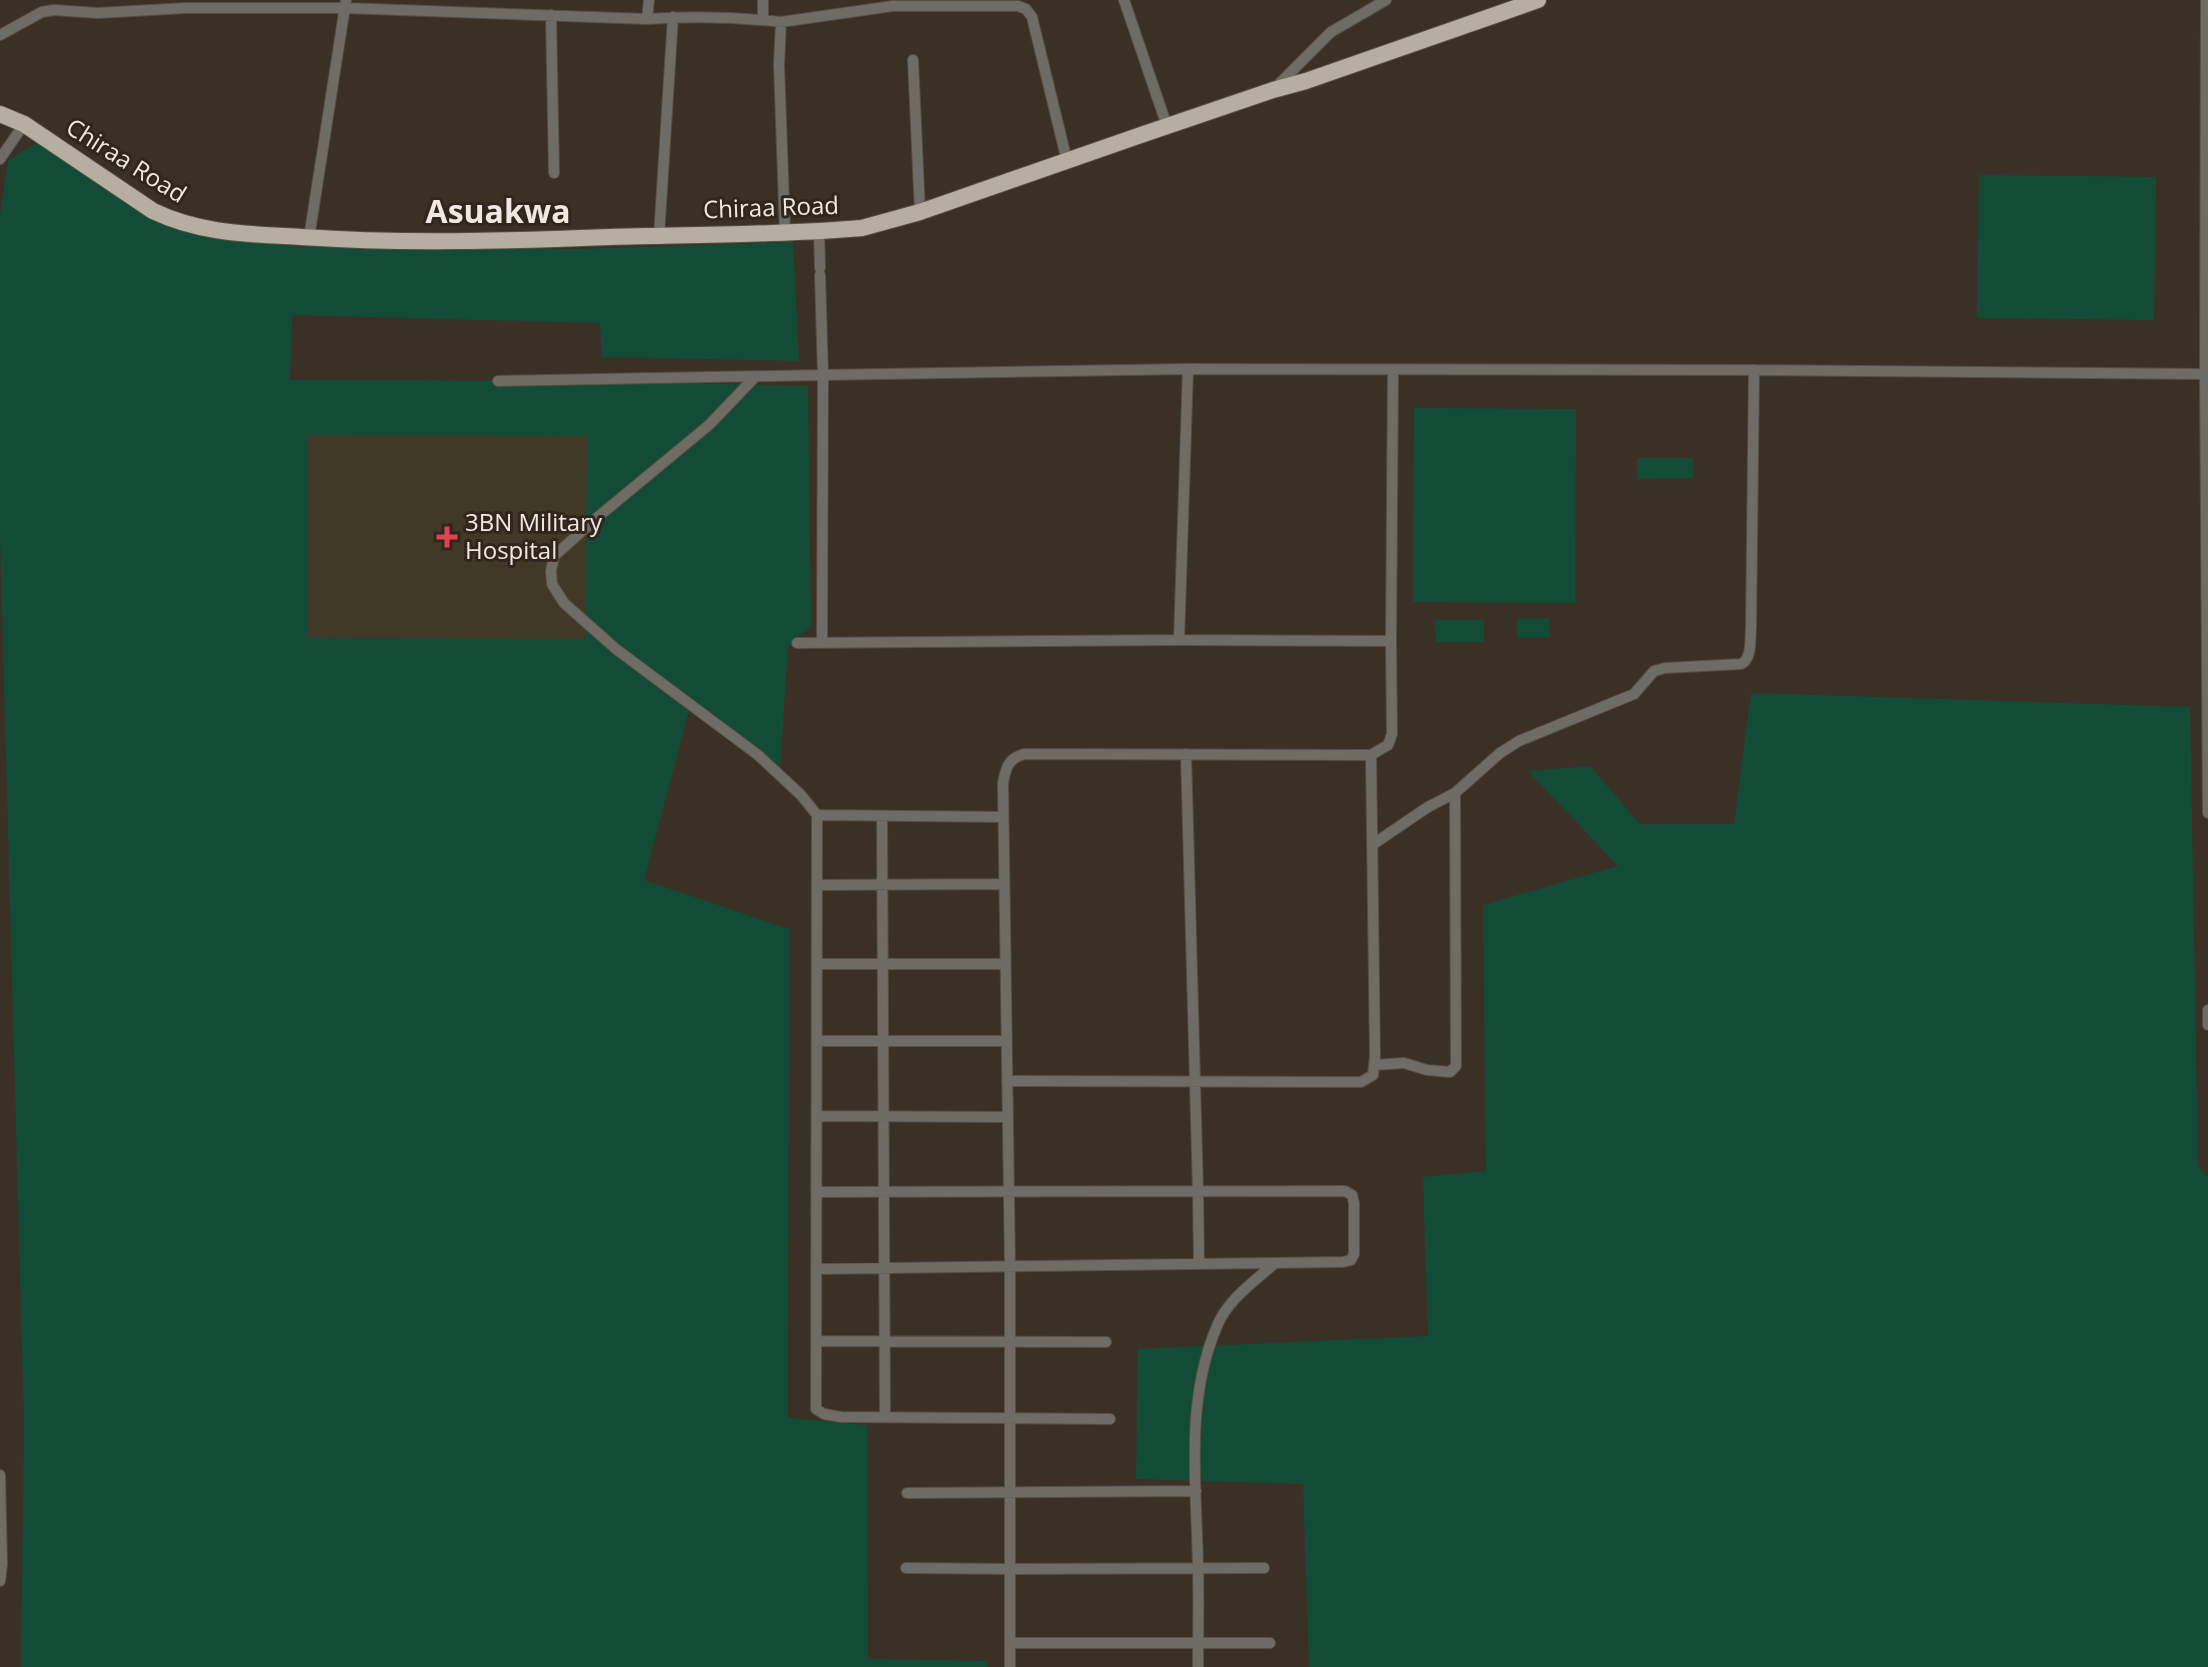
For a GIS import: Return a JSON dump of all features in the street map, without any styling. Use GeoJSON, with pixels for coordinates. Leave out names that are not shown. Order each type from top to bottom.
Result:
{"type":"FeatureCollection","features":[{"type":"Feature","properties":{"kind":"highway","name":"Chiraa Road"},"geometry":{"type":"LineString","coordinates":[[0,114],[24,124],[153,211],[198,228],[234,233],[369,241],[455,241],[862,228],[920,212],[1538,0]]}},
{"type":"Feature","properties":{"kind":"street"},"geometry":{"type":"LineString","coordinates":[[647,19],[649,0]]}},
{"type":"Feature","properties":{"kind":"street"},"geometry":{"type":"LineString","coordinates":[[763,0],[763,20]]}},
{"type":"Feature","properties":{"kind":"street"},"geometry":{"type":"LineString","coordinates":[[1124,0],[1167,126]]}},
{"type":"Feature","properties":{"kind":"street"},"geometry":{"type":"LineString","coordinates":[[1273,90],[1331,32],[1386,0]]}},
{"type":"Feature","properties":{"kind":"street"},"geometry":{"type":"LineString","coordinates":[[2206,0],[2208,813]]}},
{"type":"Feature","properties":{"kind":"street"},"geometry":{"type":"LineString","coordinates":[[309,238],[345,4]]}},
{"type":"Feature","properties":{"kind":"street"},"geometry":{"type":"LineString","coordinates":[[0,35],[42,12],[54,10],[98,13],[345,4],[647,19],[673,17],[781,22],[893,6],[1018,6],[1026,9],[1032,17],[1067,161]]}},
{"type":"Feature","properties":{"kind":"street"},"geometry":{"type":"LineString","coordinates":[[551,15],[554,173]]}},
{"type":"Feature","properties":{"kind":"street"},"geometry":{"type":"LineString","coordinates":[[659,236],[673,17]]}},
{"type":"Feature","properties":{"kind":"street"},"geometry":{"type":"LineString","coordinates":[[781,22],[779,65],[785,232]]}},
{"type":"Feature","properties":{"kind":"street"},"geometry":{"type":"LineString","coordinates":[[913,60],[920,212]]}},
{"type":"Feature","properties":{"kind":"street"},"geometry":{"type":"LineString","coordinates":[[0,159],[24,124]]}},
{"type":"Feature","properties":{"kind":"street"},"geometry":{"type":"LineString","coordinates":[[819,231],[823,375],[822,643]]}},
{"type":"Feature","properties":{"kind":"street"},"geometry":{"type":"LineString","coordinates":[[498,381],[1188,369],[2205,374]]}},
{"type":"Feature","properties":{"kind":"street"},"geometry":{"type":"LineString","coordinates":[[1179,640],[1188,369]]}},
{"type":"Feature","properties":{"kind":"street"},"geometry":{"type":"LineString","coordinates":[[1010,1667],[1010,1267],[1003,817],[1006,766],[1014,757],[1024,754],[1371,755],[1388,745],[1392,734],[1393,370]]}},
{"type":"Feature","properties":{"kind":"street"},"geometry":{"type":"LineString","coordinates":[[1372,845],[1428,807],[1455,793],[1500,753],[1519,741],[1634,694],[1654,671],[1746,662],[1751,628],[1754,370]]}},
{"type":"Feature","properties":{"kind":"street"},"geometry":{"type":"LineString","coordinates":[[755,377],[709,425],[554,556],[551,571],[552,584],[564,603],[606,640],[758,755],[801,795],[817,815],[816,1409],[841,1417],[1110,1419]]}},
{"type":"Feature","properties":{"kind":"street"},"geometry":{"type":"LineString","coordinates":[[797,643],[1391,641]]}},
{"type":"Feature","properties":{"kind":"street"},"geometry":{"type":"LineString","coordinates":[[1186,754],[1199,1264]]}},
{"type":"Feature","properties":{"kind":"street"},"geometry":{"type":"LineString","coordinates":[[1007,1081],[1361,1082],[1373,1075],[1371,755]]}},
{"type":"Feature","properties":{"kind":"street"},"geometry":{"type":"LineString","coordinates":[[1374,1065],[1404,1063],[1427,1070],[1450,1072],[1456,1066],[1455,793]]}},
{"type":"Feature","properties":{"kind":"street"},"geometry":{"type":"LineString","coordinates":[[817,815],[1003,817]]}},
{"type":"Feature","properties":{"kind":"street"},"geometry":{"type":"LineString","coordinates":[[882,816],[885,1417]]}},
{"type":"Feature","properties":{"kind":"street"},"geometry":{"type":"LineString","coordinates":[[817,885],[1004,884]]}},
{"type":"Feature","properties":{"kind":"street"},"geometry":{"type":"LineString","coordinates":[[817,964],[1005,964]]}},
{"type":"Feature","properties":{"kind":"street"},"geometry":{"type":"LineString","coordinates":[[2208,1010],[2208,1025]]}},
{"type":"Feature","properties":{"kind":"street"},"geometry":{"type":"LineString","coordinates":[[817,1041],[1006,1041]]}},
{"type":"Feature","properties":{"kind":"street"},"geometry":{"type":"LineString","coordinates":[[817,1116],[1007,1117]]}},
{"type":"Feature","properties":{"kind":"street"},"geometry":{"type":"LineString","coordinates":[[816,1192],[1345,1191],[1352,1195],[1354,1203],[1354,1254],[1351,1260],[816,1269]]}},
{"type":"Feature","properties":{"kind":"street"},"geometry":{"type":"LineString","coordinates":[[1198,1667],[1194,1458],[1199,1387],[1218,1324],[1239,1294],[1275,1263]]}},
{"type":"Feature","properties":{"kind":"street"},"geometry":{"type":"LineString","coordinates":[[816,1341],[1106,1342]]}},
{"type":"Feature","properties":{"kind":"street"},"geometry":{"type":"LineString","coordinates":[[0,1475],[0,1581]]}},
{"type":"Feature","properties":{"kind":"street"},"geometry":{"type":"LineString","coordinates":[[907,1493],[1196,1491]]}},
{"type":"Feature","properties":{"kind":"street"},"geometry":{"type":"LineString","coordinates":[[906,1568],[1264,1568]]}},
{"type":"Feature","properties":{"kind":"street"},"geometry":{"type":"LineString","coordinates":[[1010,1643],[1270,1643]]}},
{"type":"Feature","properties":{"kind":"shaded area","name":"3BN Military Hospital"},"geometry":{"type":"Polygon","coordinates":[[[308,435],[587,436],[586,640],[307,638],[308,435]]]}},
{"type":"Feature","properties":{"kind":"green space"},"geometry":{"type":"Polygon","coordinates":[[[38,142],[193,234],[302,247],[577,249],[793,242],[799,361],[602,357],[600,323],[292,315],[290,380],[587,381],[808,386],[811,626],[788,646],[780,768],[689,711],[644,880],[789,929],[788,1418],[867,1425],[868,1659],[987,1661],[987,1667],[21,1667],[24,1422],[0,535],[0,215],[8,161],[38,142]],[[308,435],[307,638],[586,639],[587,436],[308,435]]]}},
{"type":"Feature","properties":{"kind":"green space"},"geometry":{"type":"Polygon","coordinates":[[[1979,175],[2156,177],[2154,320],[1977,318],[1979,175]]]}},
{"type":"Feature","properties":{"kind":"green space"},"geometry":{"type":"Polygon","coordinates":[[[1414,408],[1576,409],[1575,603],[1413,602],[1414,408]]]}},
{"type":"Feature","properties":{"kind":"green space"},"geometry":{"type":"Polygon","coordinates":[[[1637,458],[1693,458],[1693,478],[1637,479],[1637,458]]]}},
{"type":"Feature","properties":{"kind":"green space"},"geometry":{"type":"Polygon","coordinates":[[[1549,618],[1550,637],[1518,638],[1517,619],[1549,618]]]}},
{"type":"Feature","properties":{"kind":"green space"},"geometry":{"type":"Polygon","coordinates":[[[1435,620],[1484,620],[1484,642],[1436,642],[1435,620]]]}},
{"type":"Feature","properties":{"kind":"green space"},"geometry":{"type":"Polygon","coordinates":[[[1751,693],[2190,707],[2198,1166],[2208,1178],[2208,1667],[1309,1667],[1303,1484],[1136,1479],[1138,1349],[1428,1336],[1423,1177],[1486,1171],[1483,905],[1618,866],[1528,771],[1590,766],[1640,824],[1734,824],[1751,693]]]}},
{"type":"Feature","properties":{"kind":"place","name":"3BN Military Hospital"},"geometry":{"type":"Point","coordinates":[447,537]}},
{"type":"Feature","properties":{"kind":"district","name":"Asuakwa"},"geometry":{"type":"Point","coordinates":[498,212]}}]}
